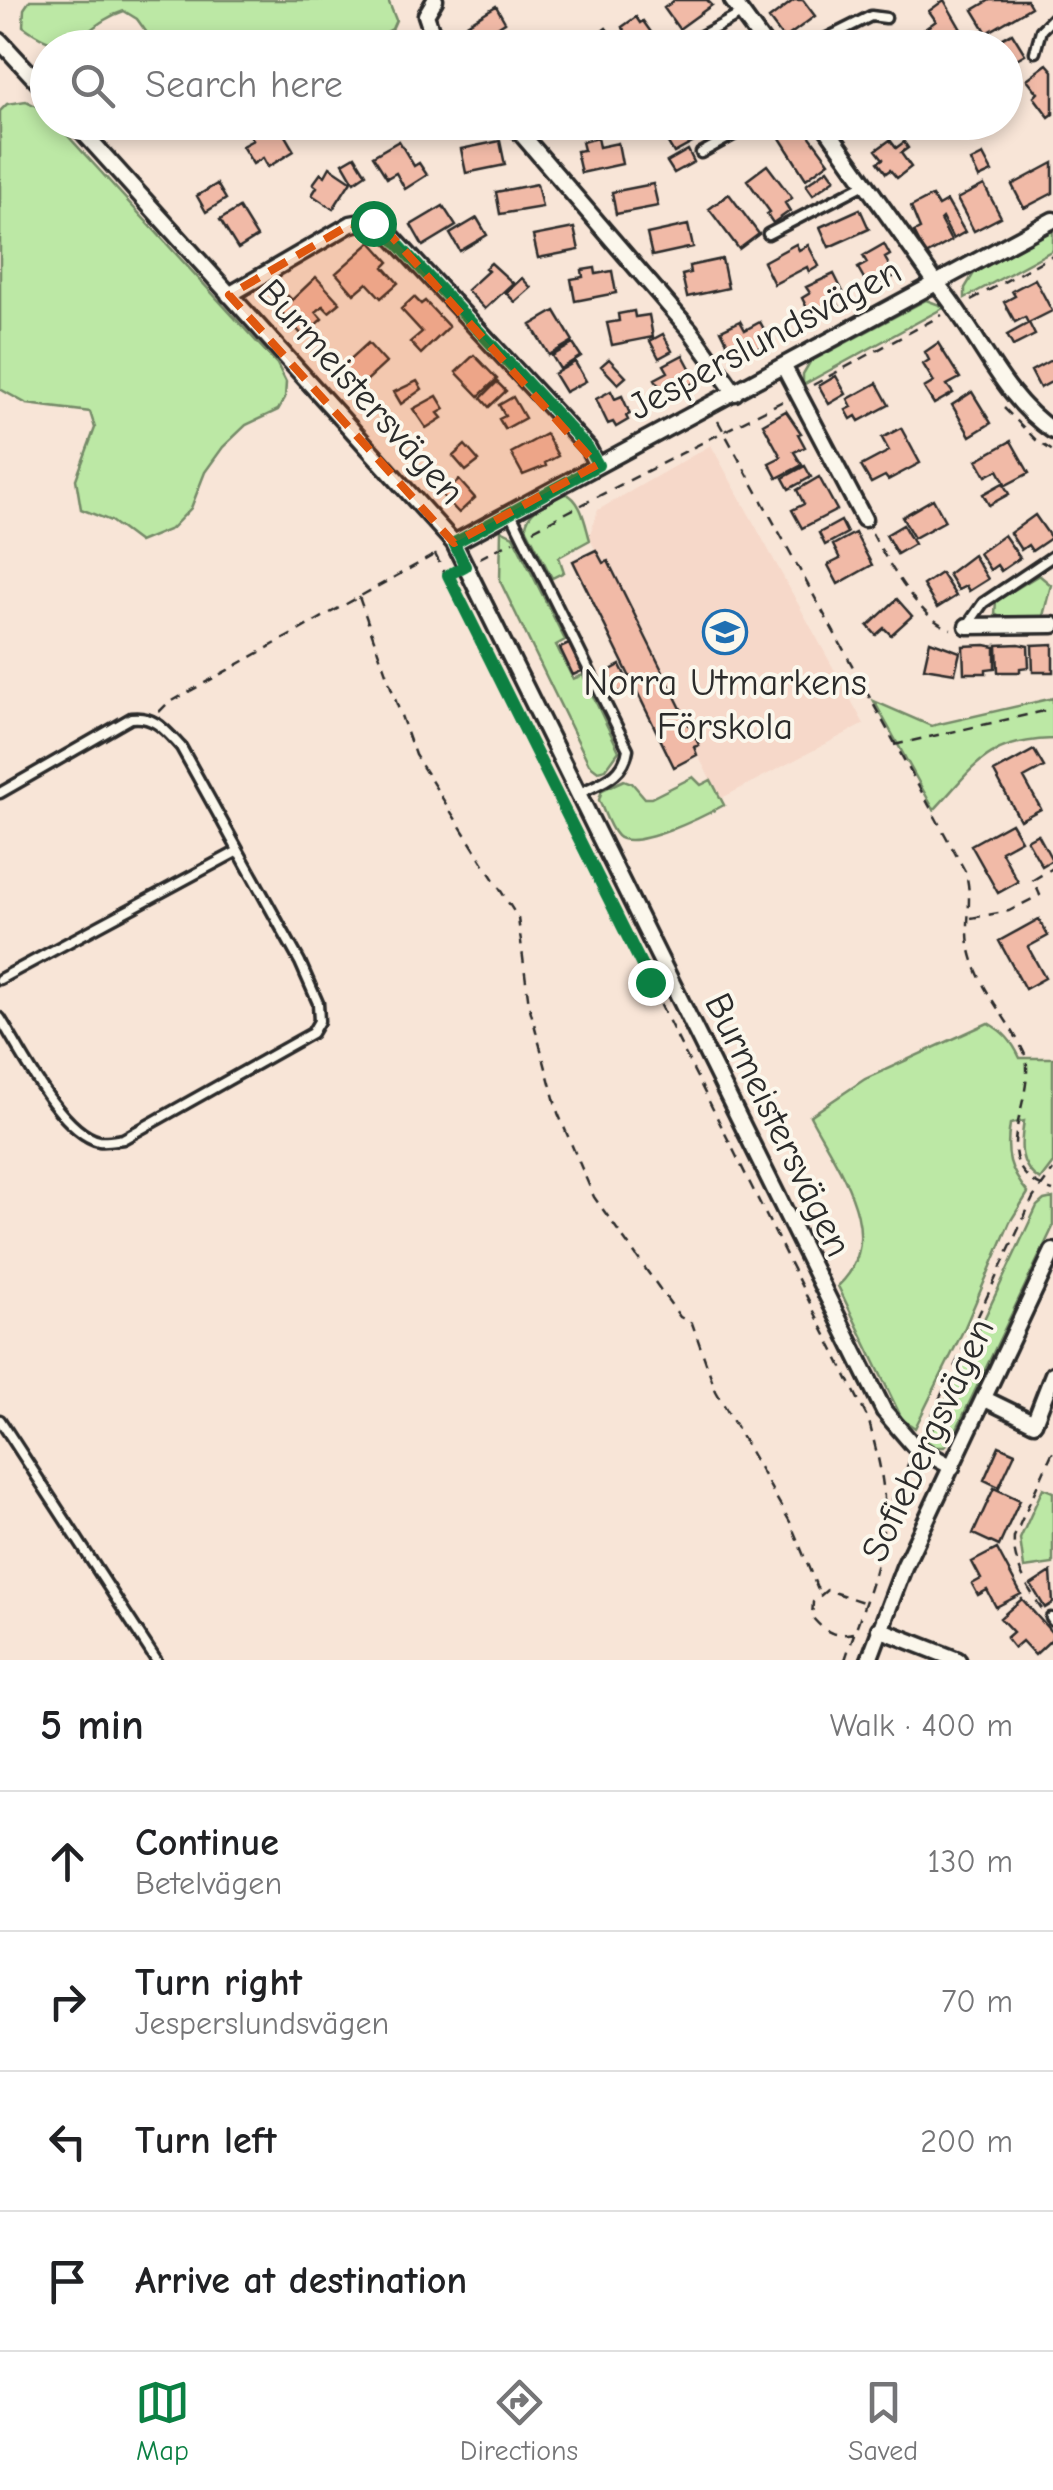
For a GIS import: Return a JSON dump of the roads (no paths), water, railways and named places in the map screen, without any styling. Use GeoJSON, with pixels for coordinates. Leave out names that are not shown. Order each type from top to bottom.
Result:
{"type":"FeatureCollection","features":[{"type":"Feature","properties":{"kind":"street"},"geometry":{"type":"LineString","coordinates":[[431,30],[426,15],[435,0]]}},
{"type":"Feature","properties":{"kind":"street"},"geometry":{"type":"LineString","coordinates":[[732,0],[754,30]]}},
{"type":"Feature","properties":{"kind":"street"},"geometry":{"type":"LineString","coordinates":[[0,41],[30,74]]}},
{"type":"Feature","properties":{"kind":"street","name":"Burmeistersvägen"},"geometry":{"type":"LineString","coordinates":[[90,140],[454,543],[884,1411],[914,1446],[952,1467]]}},
{"type":"Feature","properties":{"kind":"street"},"geometry":{"type":"LineString","coordinates":[[526,140],[690,330],[735,394]]}},
{"type":"Feature","properties":{"kind":"street"},"geometry":{"type":"LineString","coordinates":[[835,140],[936,283],[958,307],[1024,407],[1053,431]]}},
{"type":"Feature","properties":{"kind":"street","name":"Jesperslundsvägen"},"geometry":{"type":"LineString","coordinates":[[454,543],[1053,220]]}},
{"type":"Feature","properties":{"kind":"street"},"geometry":{"type":"LineString","coordinates":[[230,295],[350,224],[373,223],[384,229],[588,448],[598,465]]}},
{"type":"Feature","properties":{"kind":"street"},"geometry":{"type":"LineString","coordinates":[[784,368],[864,519]]}},
{"type":"Feature","properties":{"kind":"street"},"geometry":{"type":"LineString","coordinates":[[967,626],[1052,622]]}},
{"type":"Feature","properties":{"kind":"street","name":"Sofiebergsvägen"},"geometry":{"type":"LineString","coordinates":[[869,1660],[904,1566],[1053,1251]]}},
{"type":"Feature","properties":{"kind":"street"},"geometry":{"type":"LineString","coordinates":[[985,1400],[1034,1423],[1053,1374]]}},
{"type":"Feature","properties":{"kind":"street"},"geometry":{"type":"LineString","coordinates":[[879,1629],[958,1660]]}},
{"type":"Feature","properties":{"kind":"lane"},"geometry":{"type":"LineString","coordinates":[[711,30],[742,13]]}},
{"type":"Feature","properties":{"kind":"lane"},"geometry":{"type":"LineString","coordinates":[[844,30],[872,16],[886,18]]}},
{"type":"Feature","properties":{"kind":"lane"},"geometry":{"type":"LineString","coordinates":[[1036,52],[1041,30],[1053,18]]}},
{"type":"Feature","properties":{"kind":"lane"},"geometry":{"type":"LineString","coordinates":[[700,153],[724,140]]}},
{"type":"Feature","properties":{"kind":"lane"},"geometry":{"type":"LineString","coordinates":[[768,234],[867,183]]}},
{"type":"Feature","properties":{"kind":"lane"},"geometry":{"type":"LineString","coordinates":[[510,511],[628,750],[626,764],[617,774],[578,794]]}},
{"type":"Feature","properties":{"kind":"lane"},"geometry":{"type":"LineString","coordinates":[[967,626],[983,602],[1053,556]]}},
{"type":"Feature","properties":{"kind":"lane"},"geometry":{"type":"LineString","coordinates":[[0,793],[131,718],[144,716],[160,724],[180,748],[300,962],[318,1003],[319,1021],[312,1033],[123,1139],[102,1142],[82,1134],[66,1119],[0,1018]]}},
{"type":"Feature","properties":{"kind":"lane"},"geometry":{"type":"LineString","coordinates":[[0,979],[238,851]]}},
{"type":"Feature","properties":{"kind":"lane"},"geometry":{"type":"LineString","coordinates":[[0,1420],[156,1660]]}},
{"type":"Feature","properties":{"kind":"place","name":"Norra Utmarkens Förskola"},"geometry":{"type":"Point","coordinates":[725,632]}}]}
